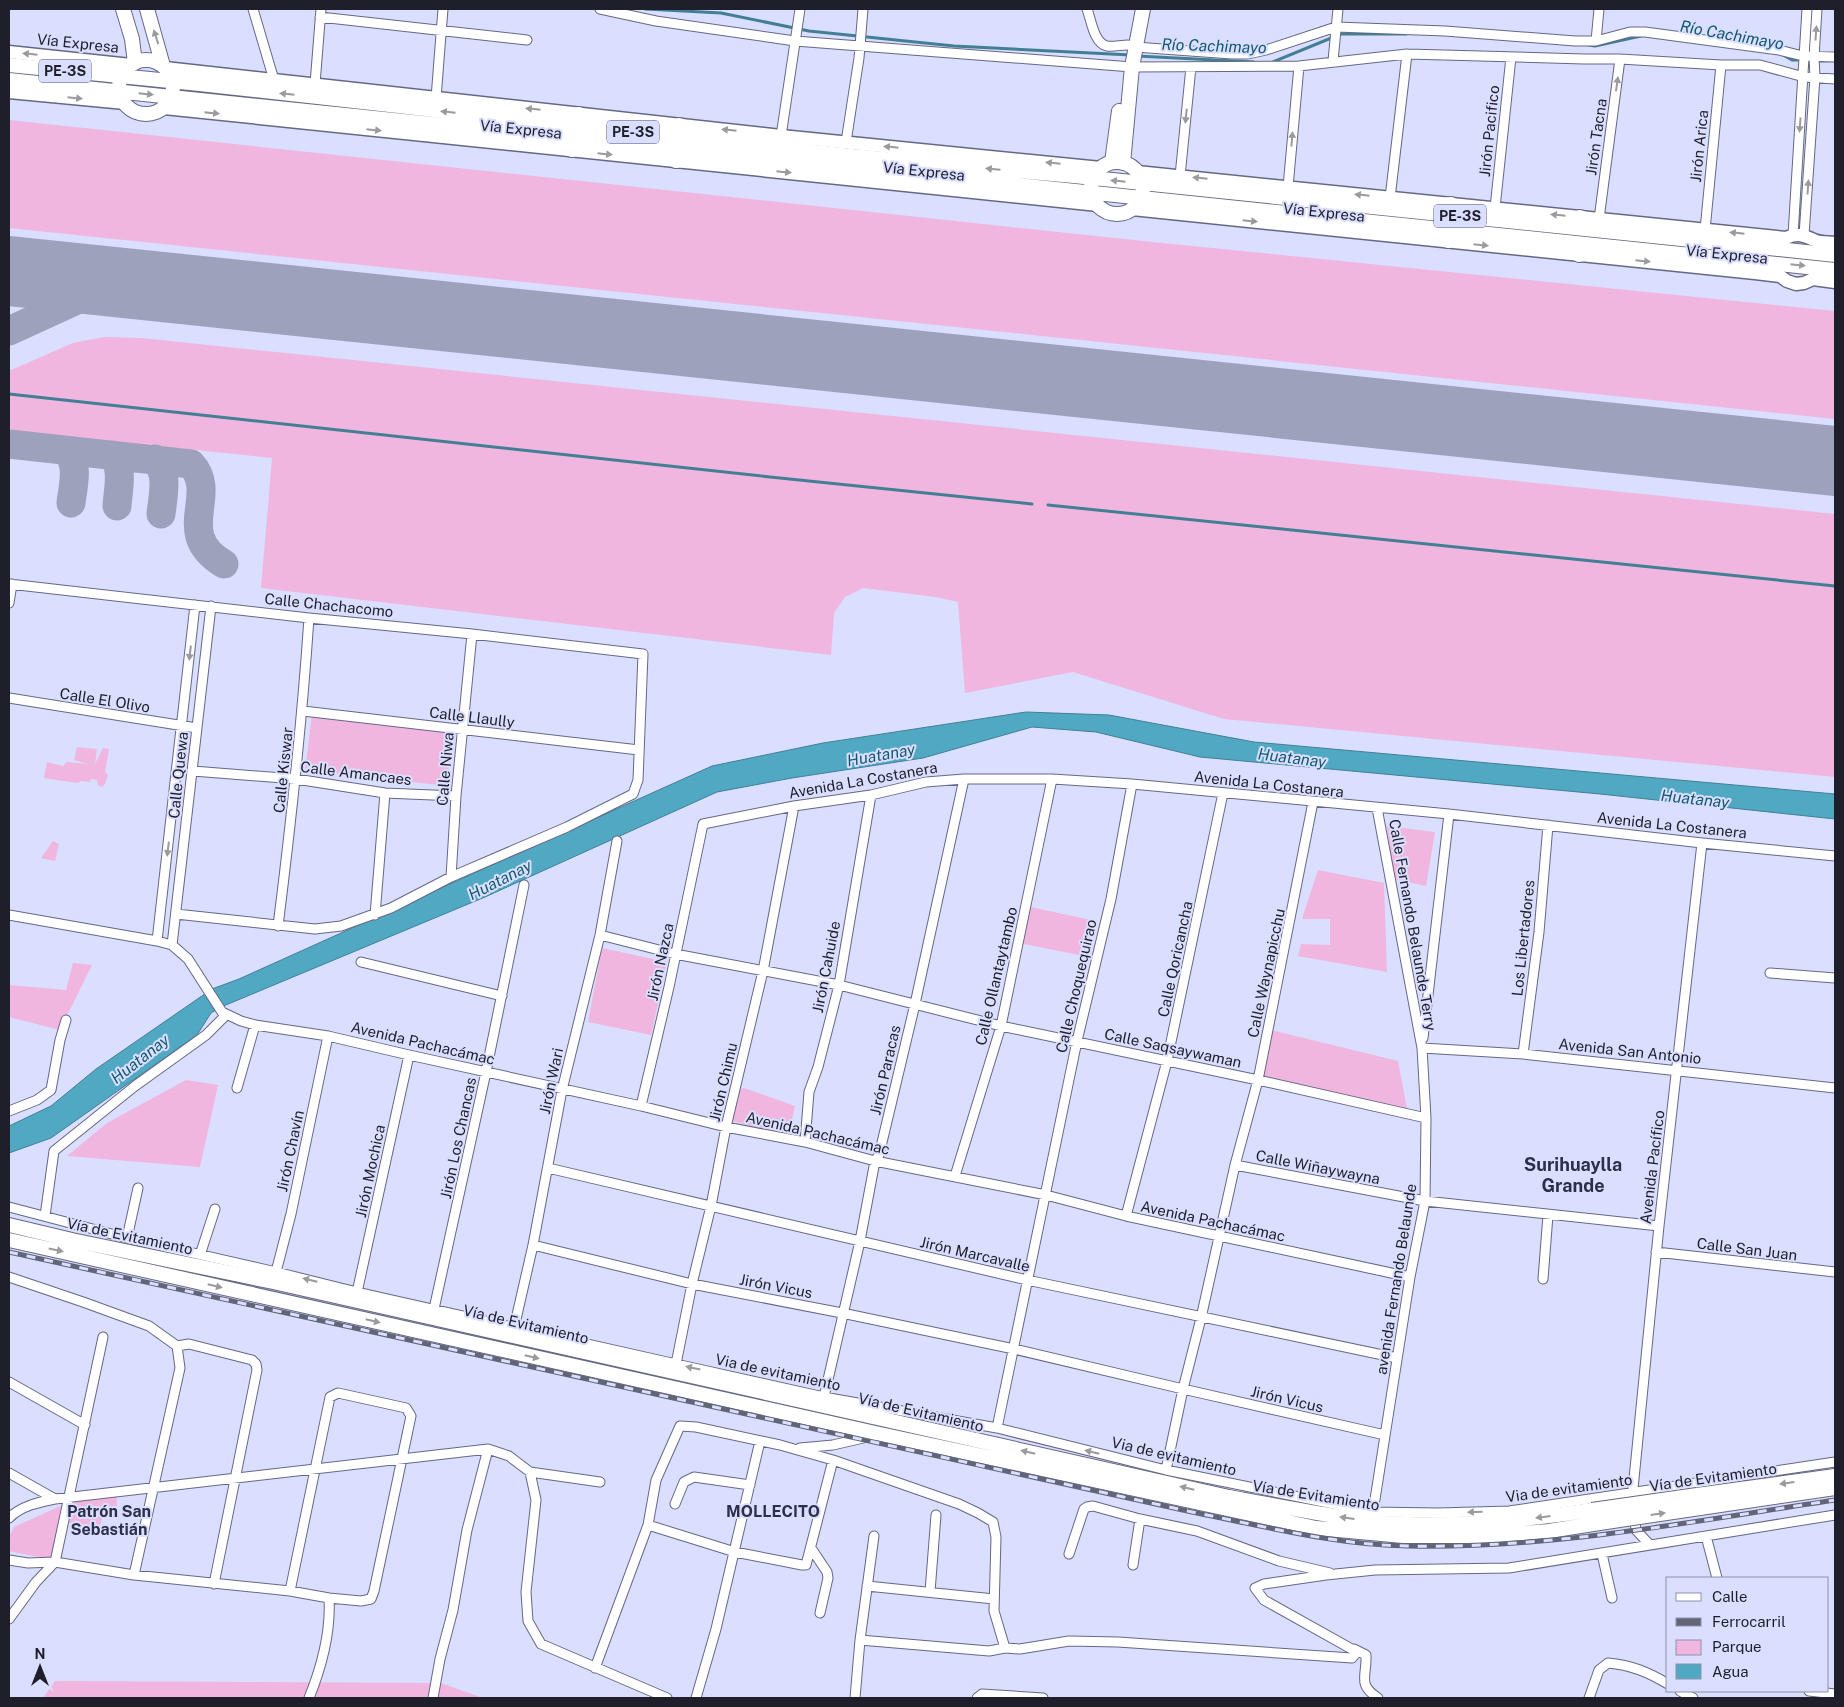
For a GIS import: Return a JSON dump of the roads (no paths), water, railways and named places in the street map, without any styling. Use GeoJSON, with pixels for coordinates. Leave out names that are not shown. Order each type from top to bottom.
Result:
{"type":"FeatureCollection","features":[{"type":"Feature","properties":{"kind":"main road"},"geometry":{"type":"LineString","coordinates":[[122,97],[129,68],[132,39],[123,9]]}},
{"type":"Feature","properties":{"kind":"main road"},"geometry":{"type":"LineString","coordinates":[[146,9],[164,67],[173,81],[168,102]]}},
{"type":"Feature","properties":{"kind":"main road"},"geometry":{"type":"LineString","coordinates":[[1130,56],[1134,9]]}},
{"type":"Feature","properties":{"kind":"main road"},"geometry":{"type":"LineString","coordinates":[[1098,205],[1130,56],[1143,9]]}},
{"type":"Feature","properties":{"kind":"main road","name":"Vía Expresa"},"geometry":{"type":"LineString","coordinates":[[9,52],[129,68],[173,81],[537,128],[720,148],[1104,173],[1131,166],[1140,184]]}},
{"type":"Feature","properties":{"kind":"main road","name":"Vía Expresa"},"geometry":{"type":"LineString","coordinates":[[9,65],[129,68],[149,60],[164,67],[846,142],[1104,173],[1140,184],[1406,218],[1829,262]]}},
{"type":"Feature","properties":{"kind":"main road","name":"Vía Expresa"},"geometry":{"type":"LineString","coordinates":[[9,80],[122,97],[572,150],[1098,205],[1114,213],[1124,213],[1132,209],[1448,241],[1780,276],[1796,284],[1813,279],[1835,282]]}},
{"type":"Feature","properties":{"kind":"main road","name":"Vía Expresa"},"geometry":{"type":"LineString","coordinates":[[9,92],[122,97]]}},
{"type":"Feature","properties":{"kind":"main road","name":"Vía Expresa"},"geometry":{"type":"LineString","coordinates":[[122,97],[131,109],[139,113],[148,114],[156,112],[168,102],[537,128]]}},
{"type":"Feature","properties":{"kind":"main road"},"geometry":{"type":"LineString","coordinates":[[537,128],[579,114]]}},
{"type":"Feature","properties":{"kind":"main road"},"geometry":{"type":"LineString","coordinates":[[679,125],[720,148]]}},
{"type":"Feature","properties":{"kind":"main road"},"geometry":{"type":"LineString","coordinates":[[537,128],[572,150]]}},
{"type":"Feature","properties":{"kind":"main road"},"geometry":{"type":"LineString","coordinates":[[676,161],[720,148]]}},
{"type":"Feature","properties":{"kind":"main road","name":"Vía Expresa"},"geometry":{"type":"LineString","coordinates":[[1140,184],[1180,176],[1705,230],[1800,237],[1835,243]]}},
{"type":"Feature","properties":{"kind":"main road"},"geometry":{"type":"LineString","coordinates":[[1132,209],[1140,184]]}},
{"type":"Feature","properties":{"kind":"main road"},"geometry":{"type":"LineString","coordinates":[[1406,218],[1451,204]]}},
{"type":"Feature","properties":{"kind":"main road"},"geometry":{"type":"LineString","coordinates":[[1580,217],[1620,240]]}},
{"type":"Feature","properties":{"kind":"main road"},"geometry":{"type":"LineString","coordinates":[[1406,218],[1448,241]]}},
{"type":"Feature","properties":{"kind":"main road"},"geometry":{"type":"LineString","coordinates":[[1780,276],[1775,256],[1800,237],[1829,262],[1813,279]]}},
{"type":"Feature","properties":{"kind":"main road"},"geometry":{"type":"LineString","coordinates":[[1579,255],[1620,240]]}},
{"type":"Feature","properties":{"kind":"main road","name":"Vía de Evitamiento"},"geometry":{"type":"LineString","coordinates":[[9,1225],[72,1240],[356,1297],[1201,1491],[1311,1512],[1382,1523],[1452,1524],[1592,1517],[1699,1502],[1835,1488]]}},
{"type":"Feature","properties":{"kind":"main road","name":"Vía de Evitamiento"},"geometry":{"type":"LineString","coordinates":[[9,1240],[880,1434],[1316,1528],[1403,1536],[1486,1536],[1549,1531],[1592,1517]]}},
{"type":"Feature","properties":{"kind":"main road","name":"Vía de Evitamiento"},"geometry":{"type":"LineString","coordinates":[[1699,1502],[1835,1476]]}},
{"type":"Feature","properties":{"kind":"street"},"geometry":{"type":"LineString","coordinates":[[253,9],[274,80]]}},
{"type":"Feature","properties":{"kind":"street"},"geometry":{"type":"LineString","coordinates":[[436,98],[443,9]]}},
{"type":"Feature","properties":{"kind":"street"},"geometry":{"type":"LineString","coordinates":[[600,9],[656,20],[796,37],[1130,56],[1248,54],[1336,27],[1445,31],[1575,41],[1596,41],[1630,32],[1645,32],[1779,50],[1803,56],[1835,57]]}},
{"type":"Feature","properties":{"kind":"street"},"geometry":{"type":"LineString","coordinates":[[781,136],[800,9]]}},
{"type":"Feature","properties":{"kind":"street"},"geometry":{"type":"LineString","coordinates":[[846,142],[861,40],[863,9]]}},
{"type":"Feature","properties":{"kind":"street"},"geometry":{"type":"LineString","coordinates":[[1087,9],[1098,40],[1102,44],[1130,56],[1191,68],[1299,66],[1407,54],[1620,59],[1721,65],[1760,65],[1804,73],[1815,73],[1835,79]]}},
{"type":"Feature","properties":{"kind":"street"},"geometry":{"type":"LineString","coordinates":[[1333,61],[1338,9]]}},
{"type":"Feature","properties":{"kind":"street"},"geometry":{"type":"LineString","coordinates":[[1596,41],[1599,9]]}},
{"type":"Feature","properties":{"kind":"street"},"geometry":{"type":"LineString","coordinates":[[1800,237],[1803,56],[1807,9]]}},
{"type":"Feature","properties":{"kind":"street"},"geometry":{"type":"LineString","coordinates":[[1800,237],[1815,73],[1817,9]]}},
{"type":"Feature","properties":{"kind":"street"},"geometry":{"type":"LineString","coordinates":[[315,84],[320,13],[527,40]]}},
{"type":"Feature","properties":{"kind":"street"},"geometry":{"type":"LineString","coordinates":[[1390,198],[1407,54]]}},
{"type":"Feature","properties":{"kind":"street","name":"Jirón Pacifico"},"geometry":{"type":"LineString","coordinates":[[1494,208],[1511,57]]}},
{"type":"Feature","properties":{"kind":"street","name":"Jirón Tacna"},"geometry":{"type":"LineString","coordinates":[[1599,219],[1620,59]]}},
{"type":"Feature","properties":{"kind":"street","name":"Jirón Arica"},"geometry":{"type":"LineString","coordinates":[[1705,230],[1721,65]]}},
{"type":"Feature","properties":{"kind":"street"},"geometry":{"type":"LineString","coordinates":[[1288,187],[1299,66]]}},
{"type":"Feature","properties":{"kind":"street"},"geometry":{"type":"LineString","coordinates":[[1180,176],[1191,68]]}},
{"type":"Feature","properties":{"kind":"street"},"geometry":{"type":"LineString","coordinates":[[9,603],[11,584]]}},
{"type":"Feature","properties":{"kind":"street","name":"Calle Chachacomo"},"geometry":{"type":"LineString","coordinates":[[11,584],[641,653],[644,657],[638,750]]}},
{"type":"Feature","properties":{"kind":"street","name":"Calle Quewa"},"geometry":{"type":"LineString","coordinates":[[157,941],[196,605]]}},
{"type":"Feature","properties":{"kind":"street","name":"Calle Quewa"},"geometry":{"type":"LineString","coordinates":[[172,946],[211,606]]}},
{"type":"Feature","properties":{"kind":"street","name":"Calle Kiswar"},"geometry":{"type":"LineString","coordinates":[[278,926],[303,711],[309,618]]}},
{"type":"Feature","properties":{"kind":"street","name":"Calle Niwa"},"geometry":{"type":"LineString","coordinates":[[451,877],[456,796],[472,634]]}},
{"type":"Feature","properties":{"kind":"street","name":"Calle El Olivo"},"geometry":{"type":"LineString","coordinates":[[9,698],[197,728]]}},
{"type":"Feature","properties":{"kind":"street","name":"Calle Llaully"},"geometry":{"type":"LineString","coordinates":[[303,711],[638,750]]}},
{"type":"Feature","properties":{"kind":"street"},"geometry":{"type":"LineString","coordinates":[[176,914],[278,926],[328,928],[375,915],[451,877],[567,827],[633,794],[638,780],[638,750]]}},
{"type":"Feature","properties":{"kind":"street","name":"Calle Amancaes"},"geometry":{"type":"LineString","coordinates":[[193,771],[296,778],[385,793],[456,796]]}},
{"type":"Feature","properties":{"kind":"street","name":"Avenida La Costanera"},"geometry":{"type":"LineString","coordinates":[[703,824],[794,806],[870,795],[926,782],[964,778],[1052,779],[1132,784],[1449,814],[1835,856]]}},
{"type":"Feature","properties":{"kind":"street","name":"Jirón Paracas"},"geometry":{"type":"LineString","coordinates":[[824,1397],[860,1241],[875,1161],[879,1155],[915,1004],[964,778]]}},
{"type":"Feature","properties":{"kind":"street","name":"Calle Ollantaytambo"},"geometry":{"type":"LineString","coordinates":[[955,1176],[1001,1026],[1052,779]]}},
{"type":"Feature","properties":{"kind":"street","name":"Calle Choquequirao"},"geometry":{"type":"LineString","coordinates":[[1046,1195],[1076,1041],[1112,899],[1132,784]]}},
{"type":"Feature","properties":{"kind":"street"},"geometry":{"type":"LineString","coordinates":[[375,915],[385,793]]}},
{"type":"Feature","properties":{"kind":"street","name":"Calle Qoricancha"},"geometry":{"type":"LineString","coordinates":[[1126,1216],[1167,1061],[1224,793]]}},
{"type":"Feature","properties":{"kind":"street","name":"Jirón Cahuide"},"geometry":{"type":"LineString","coordinates":[[805,1142],[809,1092],[818,1067],[839,985],[870,795]]}},
{"type":"Feature","properties":{"kind":"street","name":"Calle Waynapicchu"},"geometry":{"type":"LineString","coordinates":[[1219,1236],[1235,1165],[1258,1080],[1313,802]]}},
{"type":"Feature","properties":{"kind":"street","name":"Jirón Chimu"},"geometry":{"type":"LineString","coordinates":[[676,1364],[692,1284],[711,1206],[726,1127],[763,971],[794,806]]}},
{"type":"Feature","properties":{"kind":"street","name":"Calle Fernando Belaunde Terry"},"geometry":{"type":"LineString","coordinates":[[1378,808],[1422,1048]]}},
{"type":"Feature","properties":{"kind":"street"},"geometry":{"type":"LineString","coordinates":[[1422,1048],[1449,814]]}},
{"type":"Feature","properties":{"kind":"street","name":"Jirón Nazca"},"geometry":{"type":"LineString","coordinates":[[641,1106],[676,954],[703,824]]}},
{"type":"Feature","properties":{"kind":"street","name":"Los Libertadores"},"geometry":{"type":"LineString","coordinates":[[1523,1054],[1539,932],[1548,825]]}},
{"type":"Feature","properties":{"kind":"street","name":"Jirón Wari"},"geometry":{"type":"LineString","coordinates":[[514,1328],[533,1245],[562,1090],[600,935],[617,840]]}},
{"type":"Feature","properties":{"kind":"street","name":"Avenida Pacífico"},"geometry":{"type":"LineString","coordinates":[[1649,1544],[1636,1530],[1632,1494],[1656,1252],[1702,843]]}},
{"type":"Feature","properties":{"kind":"street","name":"Jirón Los Chancas"},"geometry":{"type":"LineString","coordinates":[[434,1309],[486,1072],[524,885]]}},
{"type":"Feature","properties":{"kind":"street"},"geometry":{"type":"LineString","coordinates":[[9,916],[157,941],[172,946],[188,959],[224,1013],[206,1035],[135,1086],[54,1151],[45,1216]]}},
{"type":"Feature","properties":{"kind":"street","name":"Calle Saqsaywaman"},"geometry":{"type":"LineString","coordinates":[[600,935],[676,954],[839,985],[1001,1026],[1258,1080],[1426,1118]]}},
{"type":"Feature","properties":{"kind":"street"},"geometry":{"type":"LineString","coordinates":[[361,962],[502,996]]}},
{"type":"Feature","properties":{"kind":"street"},"geometry":{"type":"LineString","coordinates":[[1770,973],[1835,978]]}},
{"type":"Feature","properties":{"kind":"street","name":"Avenida Pachacámac"},"geometry":{"type":"LineString","coordinates":[[224,1013],[255,1025],[328,1036],[562,1090],[641,1106],[726,1127],[805,1142],[875,1161],[1046,1195],[1126,1216],[1410,1277]]}},
{"type":"Feature","properties":{"kind":"street"},"geometry":{"type":"LineString","coordinates":[[9,1111],[36,1100],[51,1090],[60,1040],[66,1020]]}},
{"type":"Feature","properties":{"kind":"street"},"geometry":{"type":"LineString","coordinates":[[238,1088],[255,1025]]}},
{"type":"Feature","properties":{"kind":"street","name":"Jirón Chavín"},"geometry":{"type":"LineString","coordinates":[[276,1272],[291,1214],[328,1036]]}},
{"type":"Feature","properties":{"kind":"street","name":"Avenida San Antonio"},"geometry":{"type":"LineString","coordinates":[[1422,1048],[1523,1054],[1835,1088]]}},
{"type":"Feature","properties":{"kind":"street","name":"avenida Fernando Belaunde"},"geometry":{"type":"LineString","coordinates":[[1372,1512],[1410,1277],[1425,1201],[1426,1118],[1422,1048]]}},
{"type":"Feature","properties":{"kind":"street","name":"Jirón Mochica"},"geometry":{"type":"LineString","coordinates":[[356,1297],[409,1055]]}},
{"type":"Feature","properties":{"kind":"street","name":"Calle Wiñaywayna"},"geometry":{"type":"LineString","coordinates":[[1235,1165],[1425,1201]]}},
{"type":"Feature","properties":{"kind":"street","name":"Jirón Marcavalle"},"geometry":{"type":"LineString","coordinates":[[548,1168],[1027,1280],[1398,1358]]}},
{"type":"Feature","properties":{"kind":"street"},"geometry":{"type":"LineString","coordinates":[[127,1238],[138,1188]]}},
{"type":"Feature","properties":{"kind":"street"},"geometry":{"type":"LineString","coordinates":[[997,1428],[1046,1195]]}},
{"type":"Feature","properties":{"kind":"street"},"geometry":{"type":"LineString","coordinates":[[1425,1201],[1659,1226]]}},
{"type":"Feature","properties":{"kind":"street","name":"Via de evitamiento"},"geometry":{"type":"LineString","coordinates":[[9,1207],[127,1238],[276,1272],[356,1297],[434,1309],[824,1397],[997,1428],[1166,1470],[1372,1512],[1438,1514],[1509,1511],[1835,1462]]}},
{"type":"Feature","properties":{"kind":"street"},"geometry":{"type":"LineString","coordinates":[[200,1255],[215,1208]]}},
{"type":"Feature","properties":{"kind":"street"},"geometry":{"type":"LineString","coordinates":[[1542,1279],[1548,1215]]}},
{"type":"Feature","properties":{"kind":"street"},"geometry":{"type":"LineString","coordinates":[[1166,1470],[1219,1236]]}},
{"type":"Feature","properties":{"kind":"street","name":"Jirón Vicus"},"geometry":{"type":"LineString","coordinates":[[533,1245],[692,1284],[1014,1349],[1385,1435]]}},
{"type":"Feature","properties":{"kind":"street","name":"Calle San Juan"},"geometry":{"type":"LineString","coordinates":[[1656,1252],[1835,1272]]}},
{"type":"Feature","properties":{"kind":"street"},"geometry":{"type":"LineString","coordinates":[[9,1277],[149,1326],[177,1346],[189,1344],[252,1360],[256,1364],[257,1370],[214,1584]]}},
{"type":"Feature","properties":{"kind":"street"},"geometry":{"type":"LineString","coordinates":[[9,1619],[36,1582],[55,1562],[103,1337]]}},
{"type":"Feature","properties":{"kind":"street"},"geometry":{"type":"LineString","coordinates":[[134,1575],[180,1368],[177,1346]]}},
{"type":"Feature","properties":{"kind":"street"},"geometry":{"type":"LineString","coordinates":[[9,1382],[85,1425]]}},
{"type":"Feature","properties":{"kind":"street"},"geometry":{"type":"LineString","coordinates":[[9,1560],[28,1563],[55,1562],[134,1575],[290,1591],[329,1598],[361,1601],[371,1599],[411,1416],[406,1408],[338,1393],[330,1397],[290,1591]]}},
{"type":"Feature","properties":{"kind":"street"},"geometry":{"type":"LineString","coordinates":[[594,1668],[648,1525],[656,1480],[680,1426],[696,1427],[760,1442],[800,1448],[816,1448],[880,1434]]}},
{"type":"Feature","properties":{"kind":"street"},"geometry":{"type":"LineString","coordinates":[[696,1698],[716,1629],[760,1442]]}},
{"type":"Feature","properties":{"kind":"street"},"geometry":{"type":"LineString","coordinates":[[780,1445],[833,1460],[960,1504],[993,1522],[996,1536],[994,1611],[1005,1648]]}},
{"type":"Feature","properties":{"kind":"street"},"geometry":{"type":"LineString","coordinates":[[434,1698],[448,1626],[453,1610],[467,1530],[488,1449]]}},
{"type":"Feature","properties":{"kind":"street"},"geometry":{"type":"LineString","coordinates":[[9,1518],[32,1504],[55,1499],[488,1449],[509,1456],[530,1472],[600,1482]]}},
{"type":"Feature","properties":{"kind":"street"},"geometry":{"type":"LineString","coordinates":[[648,1525],[735,1552],[806,1565],[833,1460]]}},
{"type":"Feature","properties":{"kind":"street"},"geometry":{"type":"LineString","coordinates":[[530,1472],[536,1500],[526,1592],[528,1621],[541,1644],[667,1698]]}},
{"type":"Feature","properties":{"kind":"street"},"geometry":{"type":"LineString","coordinates":[[9,1473],[55,1499]]}},
{"type":"Feature","properties":{"kind":"street"},"geometry":{"type":"LineString","coordinates":[[675,1504],[684,1482],[694,1477],[750,1485]]}},
{"type":"Feature","properties":{"kind":"street"},"geometry":{"type":"LineString","coordinates":[[1069,1554],[1084,1509],[1087,1506],[1093,1506],[1140,1519],[1197,1531],[1279,1561],[1335,1574]]}},
{"type":"Feature","properties":{"kind":"street"},"geometry":{"type":"LineString","coordinates":[[930,1592],[936,1515]]}},
{"type":"Feature","properties":{"kind":"street"},"geometry":{"type":"LineString","coordinates":[[1378,1698],[1366,1689],[1364,1682],[1366,1655],[1264,1600],[1255,1588],[1264,1584],[1375,1570],[1509,1568],[1835,1515]]}},
{"type":"Feature","properties":{"kind":"street"},"geometry":{"type":"LineString","coordinates":[[1134,1565],[1140,1519]]}},
{"type":"Feature","properties":{"kind":"street"},"geometry":{"type":"LineString","coordinates":[[855,1698],[860,1640],[874,1536]]}},
{"type":"Feature","properties":{"kind":"street"},"geometry":{"type":"LineString","coordinates":[[1706,1536],[1717,1577]]}},
{"type":"Feature","properties":{"kind":"street"},"geometry":{"type":"LineString","coordinates":[[811,1548],[827,1572],[828,1578],[820,1613]]}},
{"type":"Feature","properties":{"kind":"street"},"geometry":{"type":"LineString","coordinates":[[1602,1554],[1612,1598]]}},
{"type":"Feature","properties":{"kind":"street"},"geometry":{"type":"LineString","coordinates":[[867,1586],[994,1599]]}},
{"type":"Feature","properties":{"kind":"street"},"geometry":{"type":"LineString","coordinates":[[310,1698],[326,1647],[330,1613],[329,1598]]}},
{"type":"Feature","properties":{"kind":"street"},"geometry":{"type":"LineString","coordinates":[[860,1640],[989,1651],[1005,1648],[1020,1649],[1069,1641],[1118,1642],[1352,1658],[1357,1652],[1351,1648]]}},
{"type":"Feature","properties":{"kind":"street"},"geometry":{"type":"LineString","coordinates":[[1589,1698],[1599,1670],[1608,1663],[1624,1664],[1647,1672],[1666,1683]]}},
{"type":"Feature","properties":{"kind":"street"},"geometry":{"type":"LineString","coordinates":[[1682,1692],[1693,1698]]}},
{"type":"Feature","properties":{"kind":"street"},"geometry":{"type":"LineString","coordinates":[[1817,1692],[1835,1694]]}},
{"type":"Feature","properties":{"kind":"street"},"geometry":{"type":"LineString","coordinates":[[977,1698],[982,1694],[1040,1698]]}},
{"type":"Feature","properties":{"kind":"water","name":"Huatanay"},"geometry":{"type":"Polygon","coordinates":[[[1026,712],[1109,715],[1254,742],[1835,794],[1835,819],[1600,794],[1200,757],[1096,732],[1032,727],[923,758],[792,778],[717,792],[485,897],[221,1007],[211,1013],[197,1035],[51,1138],[9,1153],[9,1126],[51,1106],[96,1069],[212,989],[239,979],[712,766],[823,743],[1026,712]]]}},
{"type":"Feature","properties":{"kind":"waterway","name":"Río Cachimayo"},"geometry":{"type":"LineString","coordinates":[[645,9],[721,13],[809,31],[954,46],[1131,55]]}},
{"type":"Feature","properties":{"kind":"waterway","name":"Río Cachimayo"},"geometry":{"type":"LineString","coordinates":[[1270,63],[1341,34],[1406,34]]}},
{"type":"Feature","properties":{"kind":"waterway","name":"Río Cachimayo"},"geometry":{"type":"LineString","coordinates":[[1589,45],[1595,46],[1641,36]]}},
{"type":"Feature","properties":{"kind":"waterway","name":"Río Cachimayo"},"geometry":{"type":"LineString","coordinates":[[1783,55],[1792,60],[1803,60]]}},
{"type":"Feature","properties":{"kind":"waterway","name":"Río Cachimayo"},"geometry":{"type":"LineString","coordinates":[[1137,56],[1254,62]]}},
{"type":"Feature","properties":{"kind":"waterway"},"geometry":{"type":"LineString","coordinates":[[9,394],[1032,504]]}},
{"type":"Feature","properties":{"kind":"waterway"},"geometry":{"type":"LineString","coordinates":[[1048,505],[1835,586]]}},
{"type":"Feature","properties":{"kind":"railway"},"geometry":{"type":"LineString","coordinates":[[9,1252],[1192,1512],[1299,1534],[1353,1542],[1408,1546],[1516,1543],[1676,1525],[1835,1500]]}},
{"type":"Feature","properties":{"kind":"district","name":"Surihuaylla Grande"},"geometry":{"type":"Point","coordinates":[1573,1174]}},
{"type":"Feature","properties":{"kind":"district","name":"MOLLECITO"},"geometry":{"type":"Point","coordinates":[773,1511]}},
{"type":"Feature","properties":{"kind":"district","name":"Patrón San Sebastián"},"geometry":{"type":"Point","coordinates":[109,1520]}}]}
